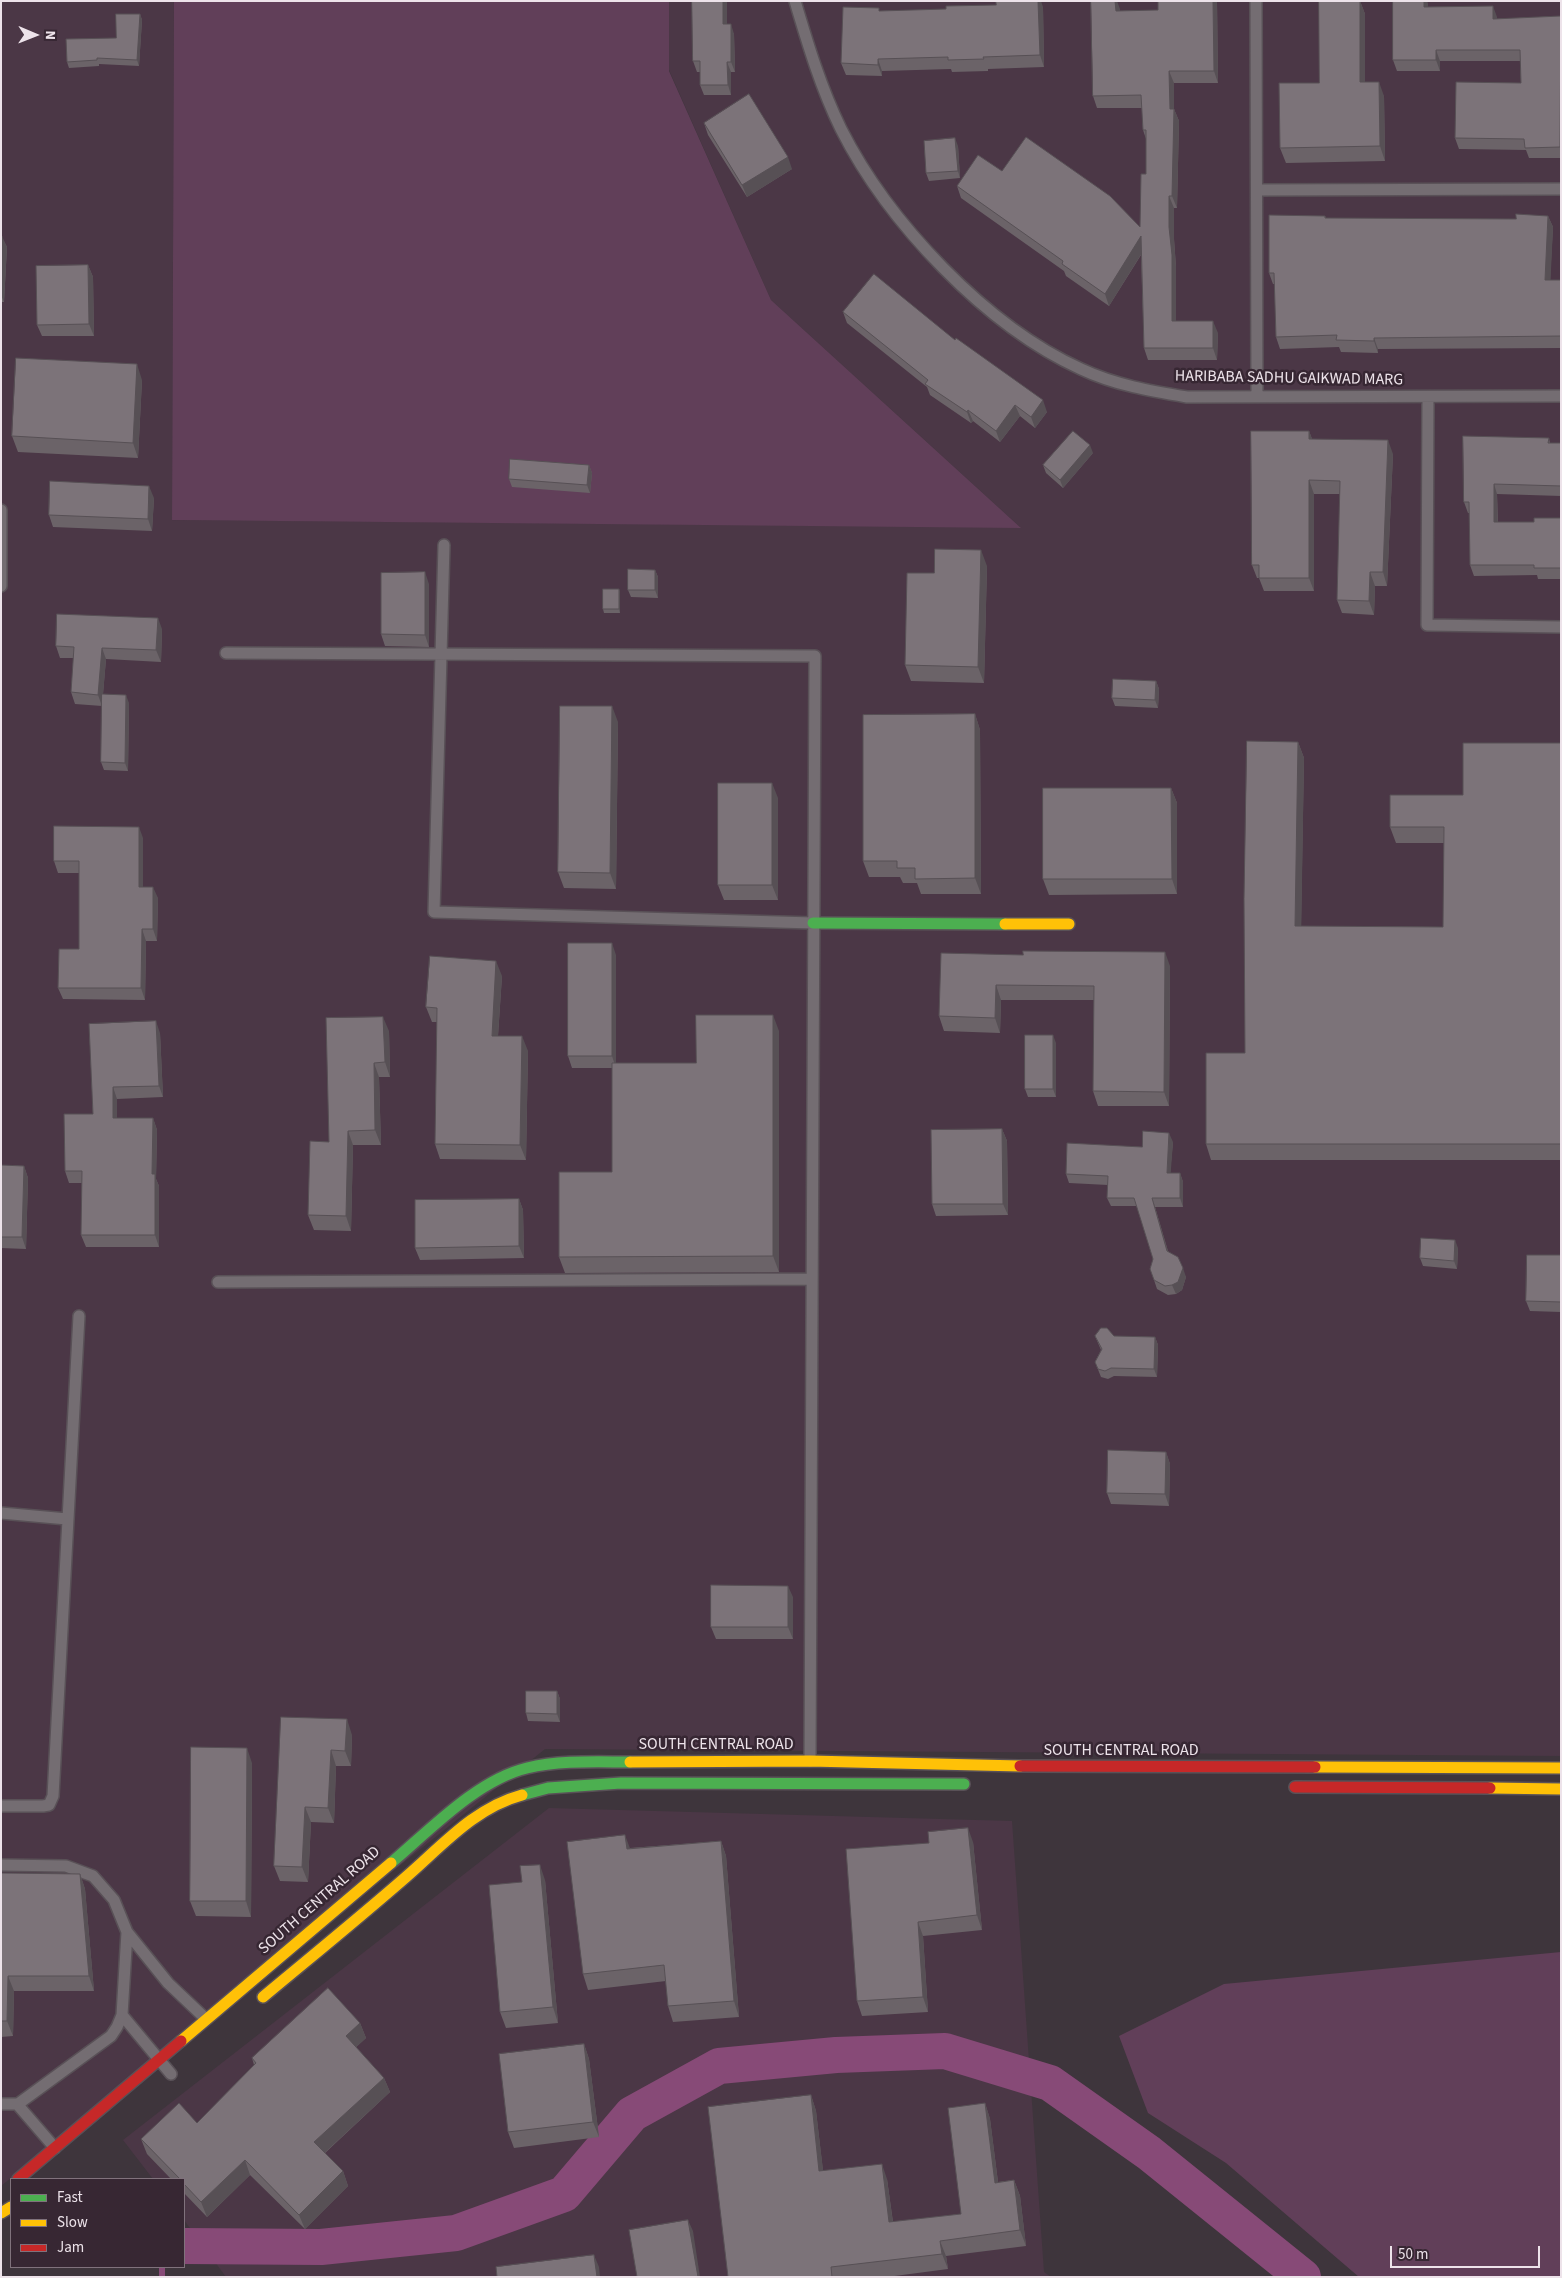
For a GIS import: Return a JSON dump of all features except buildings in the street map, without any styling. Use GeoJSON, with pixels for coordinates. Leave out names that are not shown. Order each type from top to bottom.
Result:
{"type":"FeatureCollection","features":[{"type":"Feature","properties":{"kind":"street"},"geometry":{"type":"LineString","coordinates":[[814,924],[1069,924]]}},
{"type":"Feature","properties":{"kind":"street","name":"SOUTH CENTRAL ROAD"},"geometry":{"type":"LineString","coordinates":[[19,2178],[208,2020],[441,1820],[486,1785],[527,1768],[578,1762],[810,1761],[1001,1766],[1561,1768]]}},
{"type":"Feature","properties":{"kind":"street"},"geometry":{"type":"LineString","coordinates":[[254,2004],[406,1877],[464,1825],[504,1800],[548,1788],[621,1784],[978,1784]]}},
{"type":"Feature","properties":{"kind":"street"},"geometry":{"type":"LineString","coordinates":[[1284,1787],[1561,1789]]}},
{"type":"Feature","properties":{"kind":"street"},"geometry":{"type":"LineString","coordinates":[[441,1820],[451,1836]]}},
{"type":"Feature","properties":{"kind":"lane","name":"HARIBABA SADHU GAIKWAD MARG"},"geometry":{"type":"LineString","coordinates":[[795,1],[812,59],[842,130],[875,186],[924,247],[973,296],[1023,336],[1081,369],[1127,386],[1187,397],[1561,396]]}},
{"type":"Feature","properties":{"kind":"lane"},"geometry":{"type":"LineString","coordinates":[[1256,1],[1257,397]]}},
{"type":"Feature","properties":{"kind":"lane"},"geometry":{"type":"LineString","coordinates":[[1257,190],[1561,189]]}},
{"type":"Feature","properties":{"kind":"lane"},"geometry":{"type":"LineString","coordinates":[[1428,397],[1427,625],[1561,627]]}},
{"type":"Feature","properties":{"kind":"lane"},"geometry":{"type":"LineString","coordinates":[[1,510],[1,586]]}},
{"type":"Feature","properties":{"kind":"lane"},"geometry":{"type":"LineString","coordinates":[[444,545],[434,912],[814,924]]}},
{"type":"Feature","properties":{"kind":"lane"},"geometry":{"type":"LineString","coordinates":[[226,653],[815,656],[810,1783]]}},
{"type":"Feature","properties":{"kind":"lane"},"geometry":{"type":"LineString","coordinates":[[218,1282],[811,1279]]}},
{"type":"Feature","properties":{"kind":"lane"},"geometry":{"type":"LineString","coordinates":[[1,1806],[43,1806],[52,1801],[79,1316]]}},
{"type":"Feature","properties":{"kind":"lane"},"geometry":{"type":"LineString","coordinates":[[1,1513],[67,1519]]}},
{"type":"Feature","properties":{"kind":"lane"},"geometry":{"type":"LineString","coordinates":[[1,1865],[66,1866],[93,1876],[114,1900],[127,1932],[168,1983],[208,2020]]}},
{"type":"Feature","properties":{"kind":"lane"},"geometry":{"type":"LineString","coordinates":[[1,2104],[16,2104],[111,2036],[118,2027],[122,2015],[127,1932]]}},
{"type":"Feature","properties":{"kind":"lane"},"geometry":{"type":"LineString","coordinates":[[122,2015],[161,2059],[171,2074]]}},
{"type":"Feature","properties":{"kind":"lane"},"geometry":{"type":"LineString","coordinates":[[16,2104],[56,2149]]}},
{"type":"Feature","properties":{"kind":"shaded area"},"geometry":{"type":"Polygon","coordinates":[[[1,1],[174,1],[172,520],[1020,527],[771,300],[669,70],[669,1],[1561,1],[1561,1756],[545,1749],[1,2186],[1,1]]]}},
{"type":"Feature","properties":{"kind":"shaded area"},"geometry":{"type":"Polygon","coordinates":[[[174,1],[669,1],[669,71],[771,300],[1021,528],[172,520],[174,1]]]}},
{"type":"Feature","properties":{"kind":"shaded area"},"geometry":{"type":"Polygon","coordinates":[[[549,1808],[1012,1821],[1044,2272],[1051,2277],[226,2277],[185,2221],[185,2178],[152,2178],[123,2140],[549,1808]]]}},
{"type":"Feature","properties":{"kind":"shaded area"},"geometry":{"type":"Polygon","coordinates":[[[1561,1952],[1561,2277],[1359,2277],[1226,2163],[1148,2113],[1119,2036],[1224,1984],[1561,1952]]]}},
{"type":"Feature","properties":{"kind":"waterway"},"geometry":{"type":"LineString","coordinates":[[185,2246],[321,2247],[456,2233],[564,2194],[632,2114],[719,2066],[836,2055],[945,2051],[1050,2083],[1149,2153],[1303,2277]]}},
{"type":"Feature","properties":{"kind":"waterway"},"geometry":{"type":"LineString","coordinates":[[162,2268],[162,2277]]}},
{"type":"Feature","properties":{"kind":"traffic: fast"},"geometry":{"type":"LineString","coordinates":[[813,923],[1005,924]]}},
{"type":"Feature","properties":{"kind":"traffic: fast"},"geometry":{"type":"LineString","coordinates":[[391,1863],[472,1795],[508,1774],[540,1765],[578,1762],[630,1762]]}},
{"type":"Feature","properties":{"kind":"traffic: fast"},"geometry":{"type":"LineString","coordinates":[[522,1795],[548,1788],[621,1783],[964,1784]]}},
{"type":"Feature","properties":{"kind":"traffic: slow"},"geometry":{"type":"LineString","coordinates":[[1005,924],[1069,924]]}},
{"type":"Feature","properties":{"kind":"traffic: slow"},"geometry":{"type":"LineString","coordinates":[[630,1762],[810,1761],[1020,1766]]}},
{"type":"Feature","properties":{"kind":"traffic: slow"},"geometry":{"type":"LineString","coordinates":[[1315,1767],[1561,1768]]}},
{"type":"Feature","properties":{"kind":"traffic: slow"},"geometry":{"type":"LineString","coordinates":[[1490,1788],[1561,1789]]}},
{"type":"Feature","properties":{"kind":"traffic: slow"},"geometry":{"type":"LineString","coordinates":[[263,1997],[388,1892],[459,1829],[489,1809],[522,1795]]}},
{"type":"Feature","properties":{"kind":"traffic: slow"},"geometry":{"type":"LineString","coordinates":[[181,2041],[391,1863]]}},
{"type":"Feature","properties":{"kind":"traffic: slow"},"geometry":{"type":"LineString","coordinates":[[1,2213],[10,2208]]}},
{"type":"Feature","properties":{"kind":"traffic: jam"},"geometry":{"type":"LineString","coordinates":[[1020,1766],[1315,1767]]}},
{"type":"Feature","properties":{"kind":"traffic: jam"},"geometry":{"type":"LineString","coordinates":[[1295,1787],[1490,1788]]}},
{"type":"Feature","properties":{"kind":"traffic: jam"},"geometry":{"type":"LineString","coordinates":[[19,2178],[181,2041]]}}]}
